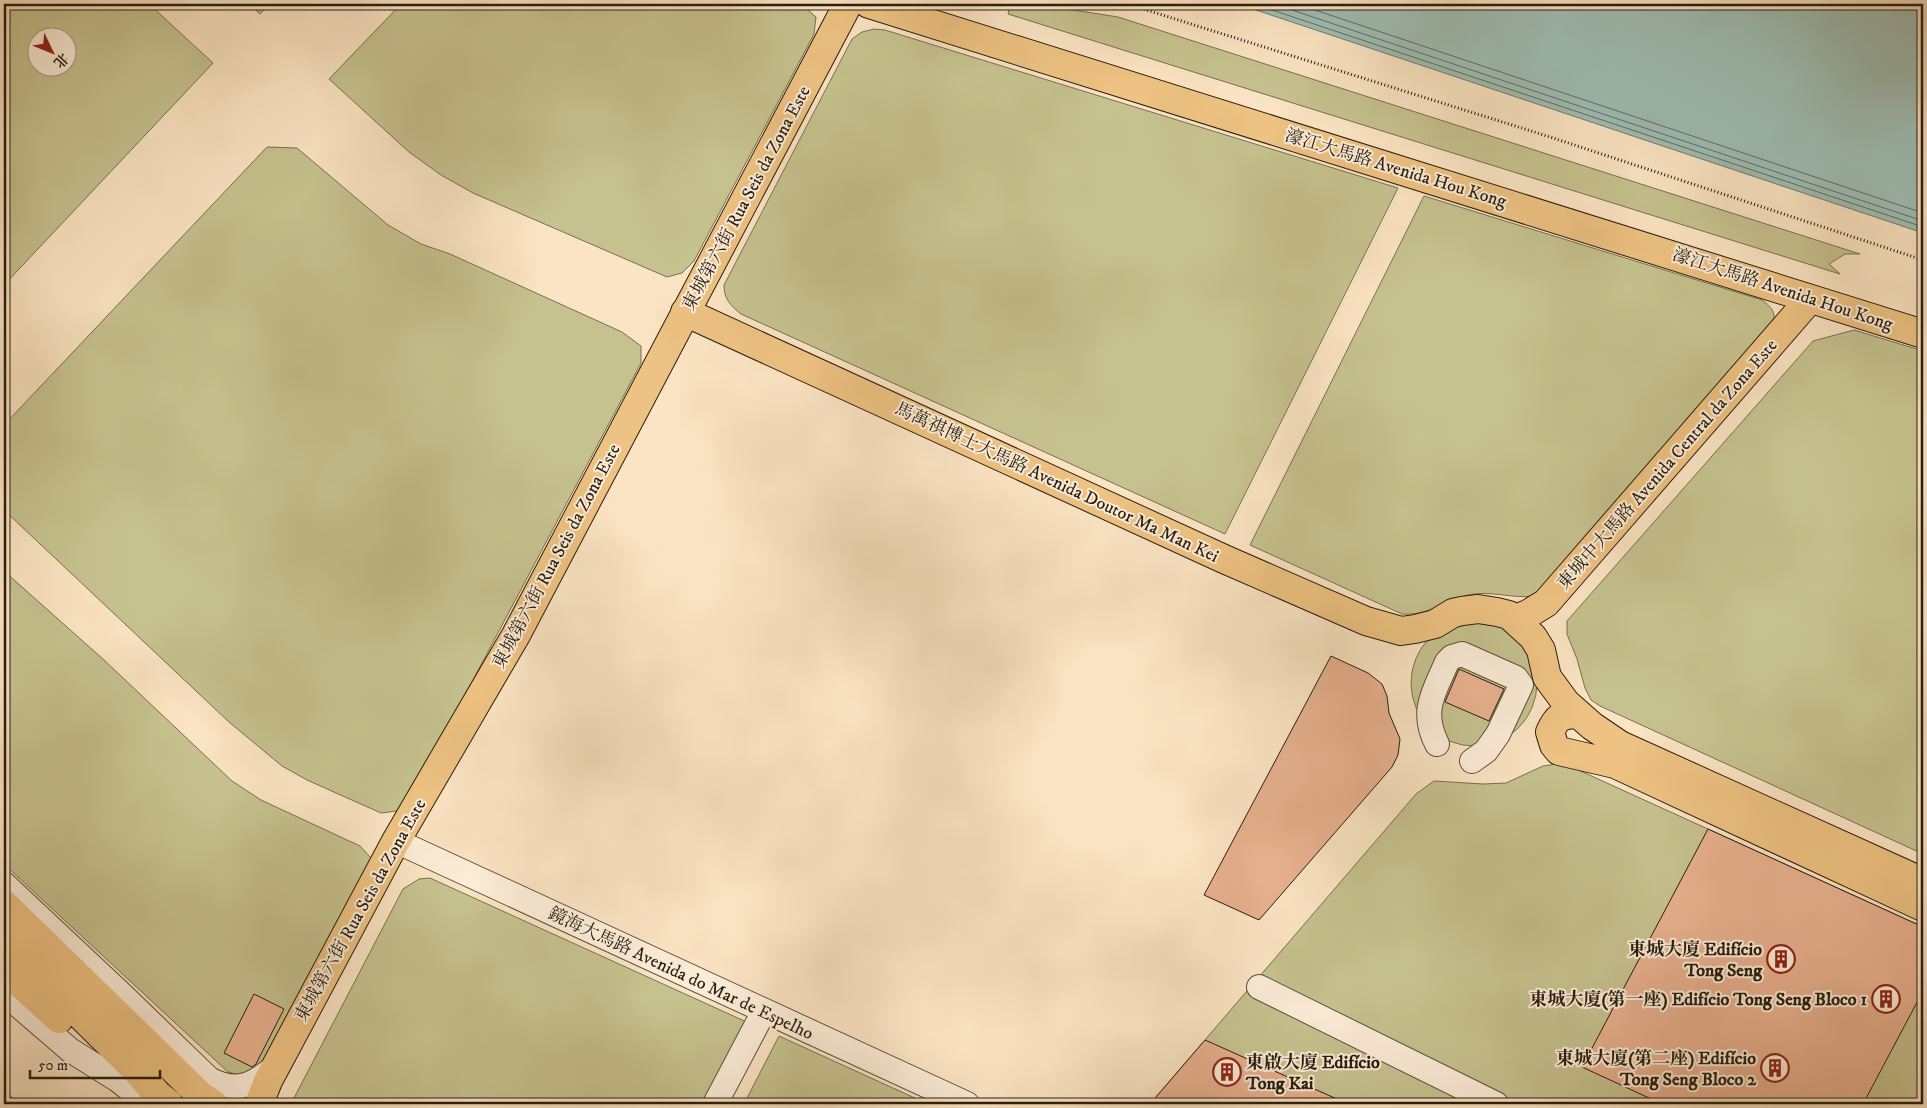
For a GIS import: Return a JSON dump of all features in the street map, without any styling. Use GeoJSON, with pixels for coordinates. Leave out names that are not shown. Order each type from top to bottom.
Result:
{"type":"FeatureCollection","features":[{"type":"Feature","properties":{"kind":"main road","name":"東城第六街 Rua Seis da Zona Este"},"geometry":{"type":"LineString","coordinates":[[259,1104],[276,1066],[396,841],[516,635],[848,4]]}},
{"type":"Feature","properties":{"kind":"main road","name":"濠江大馬路 Avenida Hou Kong"},"geometry":{"type":"LineString","coordinates":[[868,4],[1923,334]]}},
{"type":"Feature","properties":{"kind":"main road","name":"東城中大馬路 Avenida Central da Zona Este"},"geometry":{"type":"LineString","coordinates":[[1515,619],[1528,614],[1546,603],[1810,299]]}},
{"type":"Feature","properties":{"kind":"main road","name":"馬萬祺博士大馬路 Avenida Doutor Ma Man Kei"},"geometry":{"type":"LineString","coordinates":[[685,312],[1224,559],[1366,621],[1401,631],[1435,624],[1453,613],[1478,610],[1498,612],[1515,619]]}},
{"type":"Feature","properties":{"kind":"main road"},"geometry":{"type":"LineString","coordinates":[[1515,619],[1533,637],[1541,650],[1547,677],[1566,703],[1592,726],[1620,745],[1923,882]]}},
{"type":"Feature","properties":{"kind":"main road"},"geometry":{"type":"LineString","coordinates":[[1577,714],[1563,714],[1555,722],[1550,732],[1558,751],[1615,764],[1923,906]]}},
{"type":"Feature","properties":{"kind":"main road"},"geometry":{"type":"LineString","coordinates":[[4,904],[200,1095],[213,1104]]}},
{"type":"Feature","properties":{"kind":"main road"},"geometry":{"type":"LineString","coordinates":[[4,940],[138,1072],[158,1101]]}},
{"type":"Feature","properties":{"kind":"main road"},"geometry":{"type":"LineString","coordinates":[[4,969],[131,1082],[158,1101]]}},
{"type":"Feature","properties":{"kind":"street"},"geometry":{"type":"LineString","coordinates":[[1436,744],[1429,728],[1431,701],[1452,657],[1462,654],[1516,678],[1521,685],[1498,734],[1486,751],[1472,761]]}},
{"type":"Feature","properties":{"kind":"street","name":"鏡海大馬路 Avenida do Mar de Espelho"},"geometry":{"type":"LineString","coordinates":[[396,841],[967,1104]]}},
{"type":"Feature","properties":{"kind":"street"},"geometry":{"type":"LineString","coordinates":[[4,884],[209,1079],[225,1086],[241,1086],[258,1080],[276,1066]]}},
{"type":"Feature","properties":{"kind":"street"},"geometry":{"type":"LineString","coordinates":[[1259,987],[1496,1104]]}},
{"type":"Feature","properties":{"kind":"street"},"geometry":{"type":"LineString","coordinates":[[4,993],[70,1050],[118,1080],[158,1101]]}},
{"type":"Feature","properties":{"kind":"street"},"geometry":{"type":"LineString","coordinates":[[715,1104],[764,1011]]}},
{"type":"Feature","properties":{"kind":"path"},"geometry":{"type":"LineString","coordinates":[[1131,4],[1547,136],[1923,260]]}},
{"type":"Feature","properties":{"kind":"shaded area"},"geometry":{"type":"Polygon","coordinates":[[[4,4],[149,4],[213,63],[4,285],[4,4]]]}},
{"type":"Feature","properties":{"kind":"shaded area"},"geometry":{"type":"Polygon","coordinates":[[[249,4],[269,4],[260,14],[249,4]]]}},
{"type":"Feature","properties":{"kind":"shaded area"},"geometry":{"type":"Polygon","coordinates":[[[401,4],[801,4],[816,17],[814,34],[694,261],[682,273],[667,277],[473,193],[441,175],[409,152],[329,79],[401,4]]]}},
{"type":"Feature","properties":{"kind":"shaded area"},"geometry":{"type":"Polygon","coordinates":[[[1010,4],[1035,4],[1118,17],[1860,254],[1845,254],[1829,264],[1840,274],[1008,14],[1010,4]]]}},
{"type":"Feature","properties":{"kind":"shaded area"},"geometry":{"type":"Polygon","coordinates":[[[874,29],[885,30],[1398,188],[1225,534],[741,314],[728,301],[724,285],[852,39],[862,32],[874,29]]]}},
{"type":"Feature","properties":{"kind":"shaded area"},"geometry":{"type":"Polygon","coordinates":[[[267,147],[297,148],[388,225],[421,244],[450,254],[622,332],[641,346],[641,363],[411,797],[397,811],[381,813],[307,780],[282,766],[229,722],[4,510],[4,425],[267,147]]]}},
{"type":"Feature","properties":{"kind":"shaded area"},"geometry":{"type":"Polygon","coordinates":[[[1424,196],[1762,300],[1773,312],[1774,319],[1772,328],[1534,596],[1468,595],[1420,613],[1402,614],[1250,545],[1424,196]]]}},
{"type":"Feature","properties":{"kind":"shaded area"},"geometry":{"type":"Polygon","coordinates":[[[1854,330],[1923,351],[1923,854],[1600,706],[1591,700],[1585,688],[1577,659],[1567,634],[1567,621],[1813,341],[1854,330]]]}},
{"type":"Feature","properties":{"kind":"shaded area"},"geometry":{"type":"Polygon","coordinates":[[[4,571],[104,660],[232,781],[261,800],[360,846],[371,858],[371,871],[272,1059],[242,1076],[228,1072],[4,864],[4,571]]]}},
{"type":"Feature","properties":{"kind":"shaded area"},"geometry":{"type":"Polygon","coordinates":[[[1474,620],[1498,625],[1519,638],[1532,659],[1537,683],[1532,707],[1519,728],[1498,741],[1474,746],[1450,741],[1429,728],[1416,707],[1411,683],[1416,659],[1429,638],[1450,625],[1474,620]]]}},
{"type":"Feature","properties":{"kind":"shaded area"},"geometry":{"type":"Polygon","coordinates":[[[1563,763],[1923,927],[1923,1104],[1150,1104],[1416,794],[1434,781],[1483,784],[1506,783],[1543,766],[1563,763]]]}},
{"type":"Feature","properties":{"kind":"shaded area"},"geometry":{"type":"Polygon","coordinates":[[[430,878],[751,1024],[710,1104],[293,1104],[293,1100],[403,889],[419,879],[430,878]]]}},
{"type":"Feature","properties":{"kind":"shaded area"},"geometry":{"type":"Polygon","coordinates":[[[779,1036],[928,1104],[744,1104],[779,1036]]]}},
{"type":"Feature","properties":{"kind":"water"},"geometry":{"type":"Polygon","coordinates":[[[1238,4],[1923,4],[1923,233],[1238,4]]]}},
{"type":"Feature","properties":{"kind":"water"},"geometry":{"type":"Polygon","coordinates":[[[4,1090],[19,1104],[4,1104],[4,1090]]]}},
{"type":"Feature","properties":{"kind":"building"},"geometry":{"type":"Polygon","coordinates":[[[1331,656],[1368,673],[1382,684],[1387,696],[1389,713],[1400,739],[1398,755],[1392,767],[1259,920],[1204,895],[1331,656]]]}},
{"type":"Feature","properties":{"kind":"building"},"geometry":{"type":"Polygon","coordinates":[[[1459,669],[1504,689],[1489,721],[1445,702],[1459,669]]]}},
{"type":"Feature","properties":{"kind":"building","name":"東城大廈 Edifício Tong Seng"},"geometry":{"type":"Polygon","coordinates":[[[1708,829],[1923,927],[1923,991],[1863,1104],[1662,1104],[1582,1067],[1708,829]]]}},
{"type":"Feature","properties":{"kind":"building"},"geometry":{"type":"Polygon","coordinates":[[[254,994],[284,1009],[256,1064],[252,1067],[224,1053],[254,994]]]}},
{"type":"Feature","properties":{"kind":"building","name":"東啟大廈 Edifício Tong Kai"},"geometry":{"type":"Polygon","coordinates":[[[1205,1040],[1348,1104],[1150,1104],[1205,1040]]]}},
{"type":"Feature","properties":{"kind":"place","name":"東城大廈 Edifício Tong Seng"},"geometry":{"type":"Point","coordinates":[1781,959]}},
{"type":"Feature","properties":{"kind":"place","name":"東城大廈(第一座) Edifício Tong Seng Bloco 1"},"geometry":{"type":"Point","coordinates":[1886,999]}},
{"type":"Feature","properties":{"kind":"place","name":"東城大廈(第二座) Edifício Tong Seng Bloco 2"},"geometry":{"type":"Point","coordinates":[1775,1068]}},
{"type":"Feature","properties":{"kind":"place","name":"東啟大廈 Edifício Tong Kai"},"geometry":{"type":"Point","coordinates":[1227,1072]}}]}
